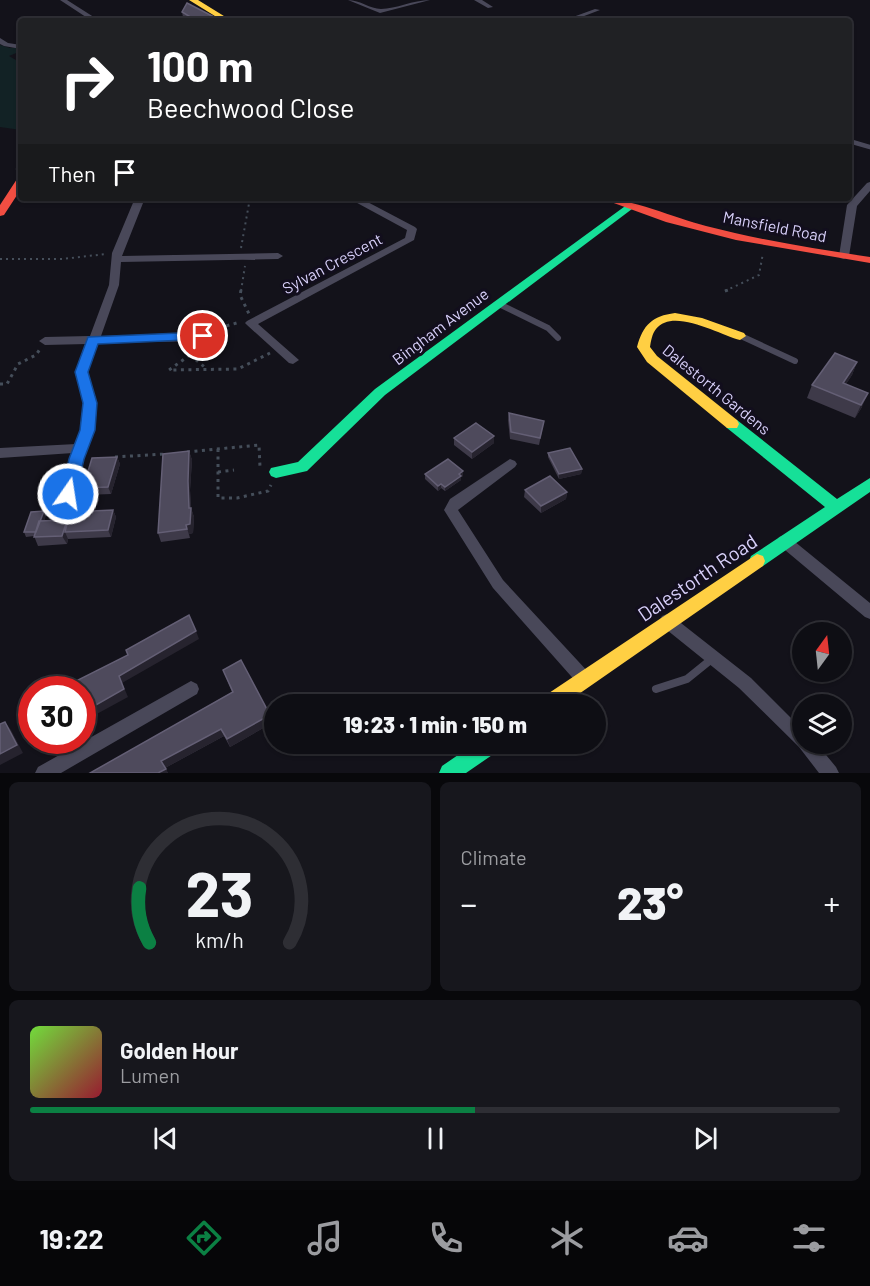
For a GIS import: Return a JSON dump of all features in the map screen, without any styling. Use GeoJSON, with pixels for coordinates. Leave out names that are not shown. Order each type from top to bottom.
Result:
{"type":"FeatureCollection","features":[{"type":"Feature","properties":{"kind":"street"},"geometry":{"type":"LineString","coordinates":[[63,0],[91,18]]}},
{"type":"Feature","properties":{"kind":"street"},"geometry":{"type":"LineString","coordinates":[[351,0],[382,14],[427,0]]}},
{"type":"Feature","properties":{"kind":"street"},"geometry":{"type":"LineString","coordinates":[[477,0],[489,7]]}},
{"type":"Feature","properties":{"kind":"street"},"geometry":{"type":"LineString","coordinates":[[200,1],[222,18]]}},
{"type":"Feature","properties":{"kind":"street"},"geometry":{"type":"LineString","coordinates":[[574,18],[597,10]]}},
{"type":"Feature","properties":{"kind":"street"},"geometry":{"type":"LineString","coordinates":[[0,40],[6,45],[18,46]]}},
{"type":"Feature","properties":{"kind":"street"},"geometry":{"type":"LineString","coordinates":[[1,210],[17,182]]}},
{"type":"Feature","properties":{"kind":"street"},"geometry":{"type":"LineString","coordinates":[[844,256],[852,205],[870,185]]}},
{"type":"Feature","properties":{"kind":"street"},"geometry":{"type":"LineString","coordinates":[[64,512],[76,459],[88,430],[90,403],[82,372],[114,285],[117,256],[139,201]]}},
{"type":"Feature","properties":{"kind":"street","name":"Sylvan Crescent"},"geometry":{"type":"LineString","coordinates":[[250,322],[409,240],[412,229],[359,201]]}},
{"type":"Feature","properties":{"kind":"street","name":"Mansfield Road"},"geometry":{"type":"LineString","coordinates":[[613,201],[697,227],[764,242],[870,260]]}},
{"type":"Feature","properties":{"kind":"street","name":"Bingham Avenue"},"geometry":{"type":"LineString","coordinates":[[276,472],[302,467],[380,392],[628,207]]}},
{"type":"Feature","properties":{"kind":"street"},"geometry":{"type":"LineString","coordinates":[[117,256],[278,256]]}},
{"type":"Feature","properties":{"kind":"street","name":"Dalestorth Gardens"},"geometry":{"type":"LineString","coordinates":[[740,336],[698,319],[671,318],[650,327],[644,334],[643,347],[652,359],[835,506]]}},
{"type":"Feature","properties":{"kind":"street"},"geometry":{"type":"LineString","coordinates":[[250,322],[293,360]]}},
{"type":"Feature","properties":{"kind":"street"},"geometry":{"type":"LineString","coordinates":[[45,341],[199,337]]}},
{"type":"Feature","properties":{"kind":"street"},"geometry":{"type":"LineString","coordinates":[[0,453],[82,448]]}},
{"type":"Feature","properties":{"kind":"street"},"geometry":{"type":"LineString","coordinates":[[510,464],[455,503],[451,510],[498,584],[584,679]]}},
{"type":"Feature","properties":{"kind":"street","name":"Dalestorth Road"},"geometry":{"type":"LineString","coordinates":[[563,694],[870,484]]}},
{"type":"Feature","properties":{"kind":"street"},"geometry":{"type":"LineString","coordinates":[[784,541],[870,612]]}},
{"type":"Feature","properties":{"kind":"street"},"geometry":{"type":"LineString","coordinates":[[667,621],[745,683],[792,730]]}},
{"type":"Feature","properties":{"kind":"street"},"geometry":{"type":"LineString","coordinates":[[44,773],[191,689]]}},
{"type":"Feature","properties":{"kind":"street"},"geometry":{"type":"LineString","coordinates":[[449,773],[477,754]]}},
{"type":"Feature","properties":{"kind":"street"},"geometry":{"type":"LineString","coordinates":[[814,754],[830,773]]}},
{"type":"Feature","properties":{"kind":"lane"},"geometry":{"type":"LineString","coordinates":[[852,142],[870,147]]}},
{"type":"Feature","properties":{"kind":"lane"},"geometry":{"type":"LineString","coordinates":[[499,303],[548,328],[558,338]]}},
{"type":"Feature","properties":{"kind":"lane"},"geometry":{"type":"LineString","coordinates":[[740,336],[795,361]]}},
{"type":"Feature","properties":{"kind":"lane"},"geometry":{"type":"LineString","coordinates":[[656,689],[674,687],[687,681],[714,658]]}},
{"type":"Feature","properties":{"kind":"path"},"geometry":{"type":"LineString","coordinates":[[249,201],[241,251],[246,253],[246,256],[240,295],[250,322],[234,322],[204,332],[190,355],[169,370],[238,369],[279,348]]}},
{"type":"Feature","properties":{"kind":"path"},"geometry":{"type":"LineString","coordinates":[[724,291],[759,275],[764,242]]}},
{"type":"Feature","properties":{"kind":"path"},"geometry":{"type":"LineString","coordinates":[[0,259],[62,259],[89,254],[117,256]]}},
{"type":"Feature","properties":{"kind":"path"},"geometry":{"type":"LineString","coordinates":[[0,384],[7,384],[18,364],[36,355],[45,341]]}},
{"type":"Feature","properties":{"kind":"path"},"geometry":{"type":"LineString","coordinates":[[190,355],[207,369]]}},
{"type":"Feature","properties":{"kind":"path"},"geometry":{"type":"LineString","coordinates":[[176,453],[259,445],[260,466]]}},
{"type":"Feature","properties":{"kind":"path"},"geometry":{"type":"LineString","coordinates":[[218,449],[218,498],[237,498],[268,491],[276,472]]}},
{"type":"Feature","properties":{"kind":"path"},"geometry":{"type":"LineString","coordinates":[[111,457],[166,454]]}},
{"type":"Feature","properties":{"kind":"path"},"geometry":{"type":"LineString","coordinates":[[218,472],[234,470]]}},
{"type":"Feature","properties":{"kind":"shaded area"},"geometry":{"type":"Polygon","coordinates":[[[0,45],[18,48],[18,52],[9,56],[18,61],[18,130],[0,127],[0,45]]]}},
{"type":"Feature","properties":{"kind":"building"},"geometry":{"type":"Polygon","coordinates":[[[187,3],[216,18],[192,18],[182,12],[187,3]]]}},
{"type":"Feature","properties":{"kind":"building"},"geometry":{"type":"Polygon","coordinates":[[[835,353],[857,362],[843,383],[868,393],[861,405],[812,385],[835,353]]]}},
{"type":"Feature","properties":{"kind":"building"},"geometry":{"type":"Polygon","coordinates":[[[509,413],[544,421],[540,438],[511,432],[509,413]]]}},
{"type":"Feature","properties":{"kind":"building"},"geometry":{"type":"Polygon","coordinates":[[[476,423],[494,436],[472,452],[454,438],[476,423]]]}},
{"type":"Feature","properties":{"kind":"building"},"geometry":{"type":"Polygon","coordinates":[[[570,448],[582,469],[559,474],[548,453],[570,448]]]}},
{"type":"Feature","properties":{"kind":"building"},"geometry":{"type":"Polygon","coordinates":[[[189,451],[190,524],[186,525],[187,529],[158,533],[163,454],[189,451]]]}},
{"type":"Feature","properties":{"kind":"building"},"geometry":{"type":"Polygon","coordinates":[[[117,457],[108,487],[83,488],[92,458],[117,457]]]}},
{"type":"Feature","properties":{"kind":"building"},"geometry":{"type":"Polygon","coordinates":[[[448,459],[463,471],[459,474],[461,476],[445,487],[441,484],[438,486],[425,474],[448,459]]]}},
{"type":"Feature","properties":{"kind":"building"},"geometry":{"type":"Polygon","coordinates":[[[550,476],[567,492],[541,506],[525,490],[550,476]]]}},
{"type":"Feature","properties":{"kind":"building"},"geometry":{"type":"Polygon","coordinates":[[[113,510],[108,530],[65,532],[70,512],[113,510]]]}},
{"type":"Feature","properties":{"kind":"building"},"geometry":{"type":"Polygon","coordinates":[[[44,511],[36,532],[24,532],[31,512],[44,511]]]}},
{"type":"Feature","properties":{"kind":"building"},"geometry":{"type":"Polygon","coordinates":[[[67,520],[62,536],[34,537],[39,521],[67,520]]]}},
{"type":"Feature","properties":{"kind":"building"},"geometry":{"type":"Polygon","coordinates":[[[189,615],[196,631],[119,676],[124,689],[96,705],[96,676],[86,676],[128,655],[126,650],[189,615]]]}},
{"type":"Feature","properties":{"kind":"building"},"geometry":{"type":"Polygon","coordinates":[[[241,660],[264,704],[264,718],[227,739],[221,729],[161,761],[166,769],[158,773],[90,773],[233,692],[223,670],[241,660]]]}},
{"type":"Feature","properties":{"kind":"building"},"geometry":{"type":"Polygon","coordinates":[[[5,722],[17,745],[0,754],[0,724],[5,722]]]}},
{"type":"Feature","properties":{"kind":"traffic: fast"},"geometry":{"type":"LineString","coordinates":[[276,472],[302,467],[380,392],[628,207]]}},
{"type":"Feature","properties":{"kind":"traffic: fast"},"geometry":{"type":"LineString","coordinates":[[732,424],[835,506]]}},
{"type":"Feature","properties":{"kind":"traffic: fast"},"geometry":{"type":"LineString","coordinates":[[757,561],[870,484]]}},
{"type":"Feature","properties":{"kind":"traffic: fast"},"geometry":{"type":"LineString","coordinates":[[449,773],[477,754]]}},
{"type":"Feature","properties":{"kind":"traffic: slow"},"geometry":{"type":"LineString","coordinates":[[193,0],[223,18]]}},
{"type":"Feature","properties":{"kind":"traffic: slow"},"geometry":{"type":"LineString","coordinates":[[732,424],[652,359],[643,347],[647,333],[653,324],[665,318],[698,320],[740,336]]}},
{"type":"Feature","properties":{"kind":"traffic: slow"},"geometry":{"type":"LineString","coordinates":[[563,694],[757,561]]}},
{"type":"Feature","properties":{"kind":"traffic: jam"},"geometry":{"type":"LineString","coordinates":[[0,213],[18,186]]}},
{"type":"Feature","properties":{"kind":"traffic: jam"},"geometry":{"type":"LineString","coordinates":[[614,201],[703,229],[802,250],[870,260]]}},
{"type":"Feature","properties":{"kind":"route"},"geometry":{"type":"LineString","coordinates":[[68,494],[76,459],[88,430],[90,403],[82,372],[93,340],[203,336]]}}]}
